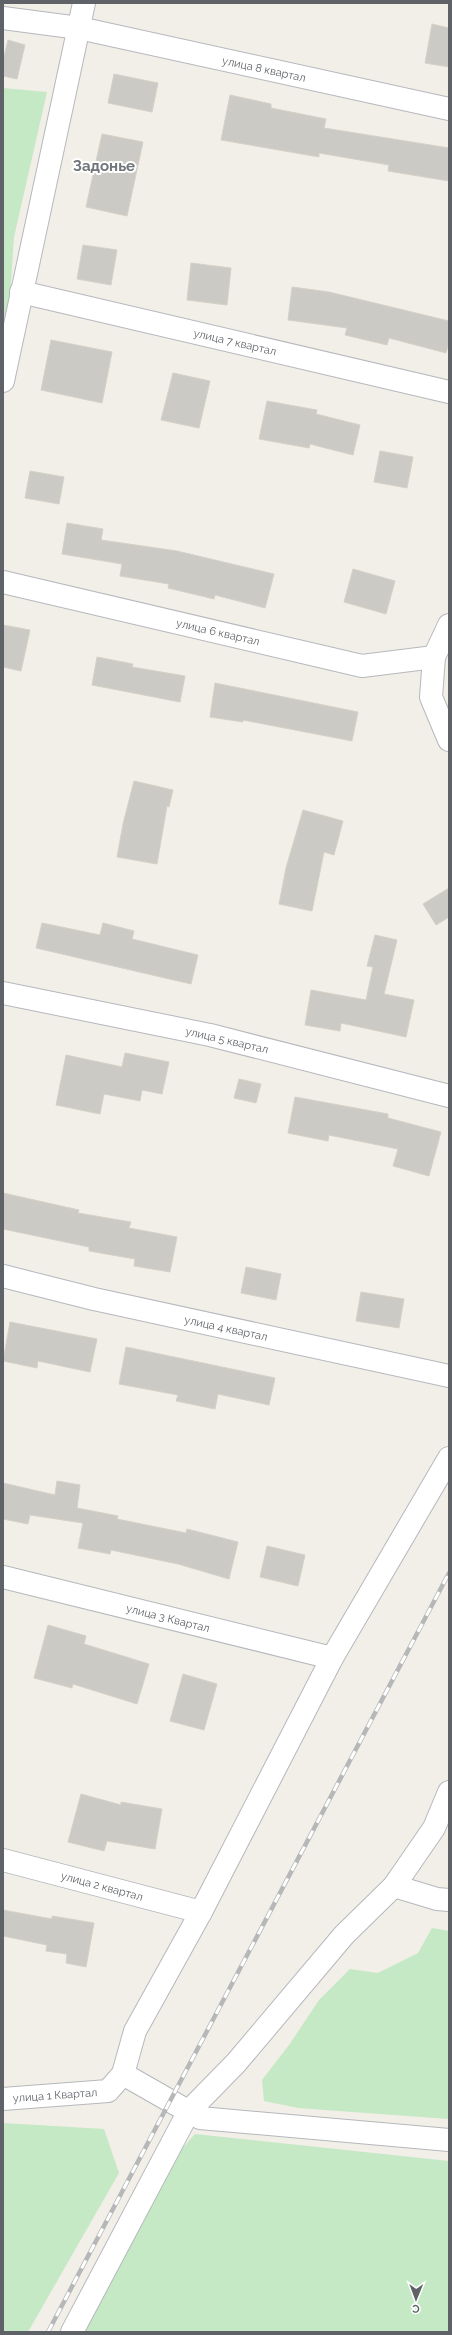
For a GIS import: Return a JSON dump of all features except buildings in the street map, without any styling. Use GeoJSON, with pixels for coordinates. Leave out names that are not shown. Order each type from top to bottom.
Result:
{"type":"FeatureCollection","features":[{"type":"Feature","properties":{"kind":"street"},"geometry":{"type":"LineString","coordinates":[[3,381],[84,3]]}},
{"type":"Feature","properties":{"kind":"street","name":"улица 8 квартал"},"geometry":{"type":"LineString","coordinates":[[3,18],[79,28],[449,109]]}},
{"type":"Feature","properties":{"kind":"street","name":"улица 7 квартал"},"geometry":{"type":"LineString","coordinates":[[21,292],[449,392]]}},
{"type":"Feature","properties":{"kind":"street","name":"улица 6 квартал"},"geometry":{"type":"LineString","coordinates":[[3,582],[362,666],[434,657]]}},
{"type":"Feature","properties":{"kind":"street"},"geometry":{"type":"LineString","coordinates":[[449,626],[434,657],[431,697],[449,740]]}},
{"type":"Feature","properties":{"kind":"street","name":"улица 5 квартал"},"geometry":{"type":"LineString","coordinates":[[3,993],[210,1035],[449,1096]]}},
{"type":"Feature","properties":{"kind":"street","name":"улица 4 квартал"},"geometry":{"type":"LineString","coordinates":[[3,1276],[94,1299],[449,1376]]}},
{"type":"Feature","properties":{"kind":"street"},"geometry":{"type":"LineString","coordinates":[[449,1458],[332,1658],[201,1912],[135,2031],[123,2074],[200,2118],[449,2140]]}},
{"type":"Feature","properties":{"kind":"street","name":"улица 3 Квартал"},"geometry":{"type":"LineString","coordinates":[[3,1577],[332,1658]]}},
{"type":"Feature","properties":{"kind":"street"},"geometry":{"type":"LineString","coordinates":[[72,2332],[189,2111],[236,2063],[344,1935],[394,1886],[434,1828],[449,1792]]}},
{"type":"Feature","properties":{"kind":"street","name":"улица 2 квартал"},"geometry":{"type":"LineString","coordinates":[[3,1860],[201,1912]]}},
{"type":"Feature","properties":{"kind":"street"},"geometry":{"type":"LineString","coordinates":[[394,1886],[437,1900],[449,1900]]}},
{"type":"Feature","properties":{"kind":"street","name":"улица 1 Квартал"},"geometry":{"type":"LineString","coordinates":[[3,2099],[108,2091],[123,2074]]}},
{"type":"Feature","properties":{"kind":"green space"},"geometry":{"type":"Polygon","coordinates":[[[3,88],[47,92],[14,237],[8,325],[3,332],[3,88]]]}},
{"type":"Feature","properties":{"kind":"green space"},"geometry":{"type":"Polygon","coordinates":[[[432,1928],[449,1931],[448,2119],[298,2108],[264,2101],[262,2080],[289,2045],[319,2000],[350,1969],[378,1973],[418,1953],[432,1928]]]}},
{"type":"Feature","properties":{"kind":"green space"},"geometry":{"type":"Polygon","coordinates":[[[3,2123],[104,2129],[119,2173],[28,2332],[3,2332],[3,2123]]]}},
{"type":"Feature","properties":{"kind":"green space"},"geometry":{"type":"Polygon","coordinates":[[[195,2134],[449,2161],[449,2332],[79,2332],[166,2167],[195,2134]]]}},
{"type":"Feature","properties":{"kind":"railway"},"geometry":{"type":"LineString","coordinates":[[48,2332],[449,1573]]}},
{"type":"Feature","properties":{"kind":"district","name":"Задонье"},"geometry":{"type":"Point","coordinates":[104,166]}}]}
